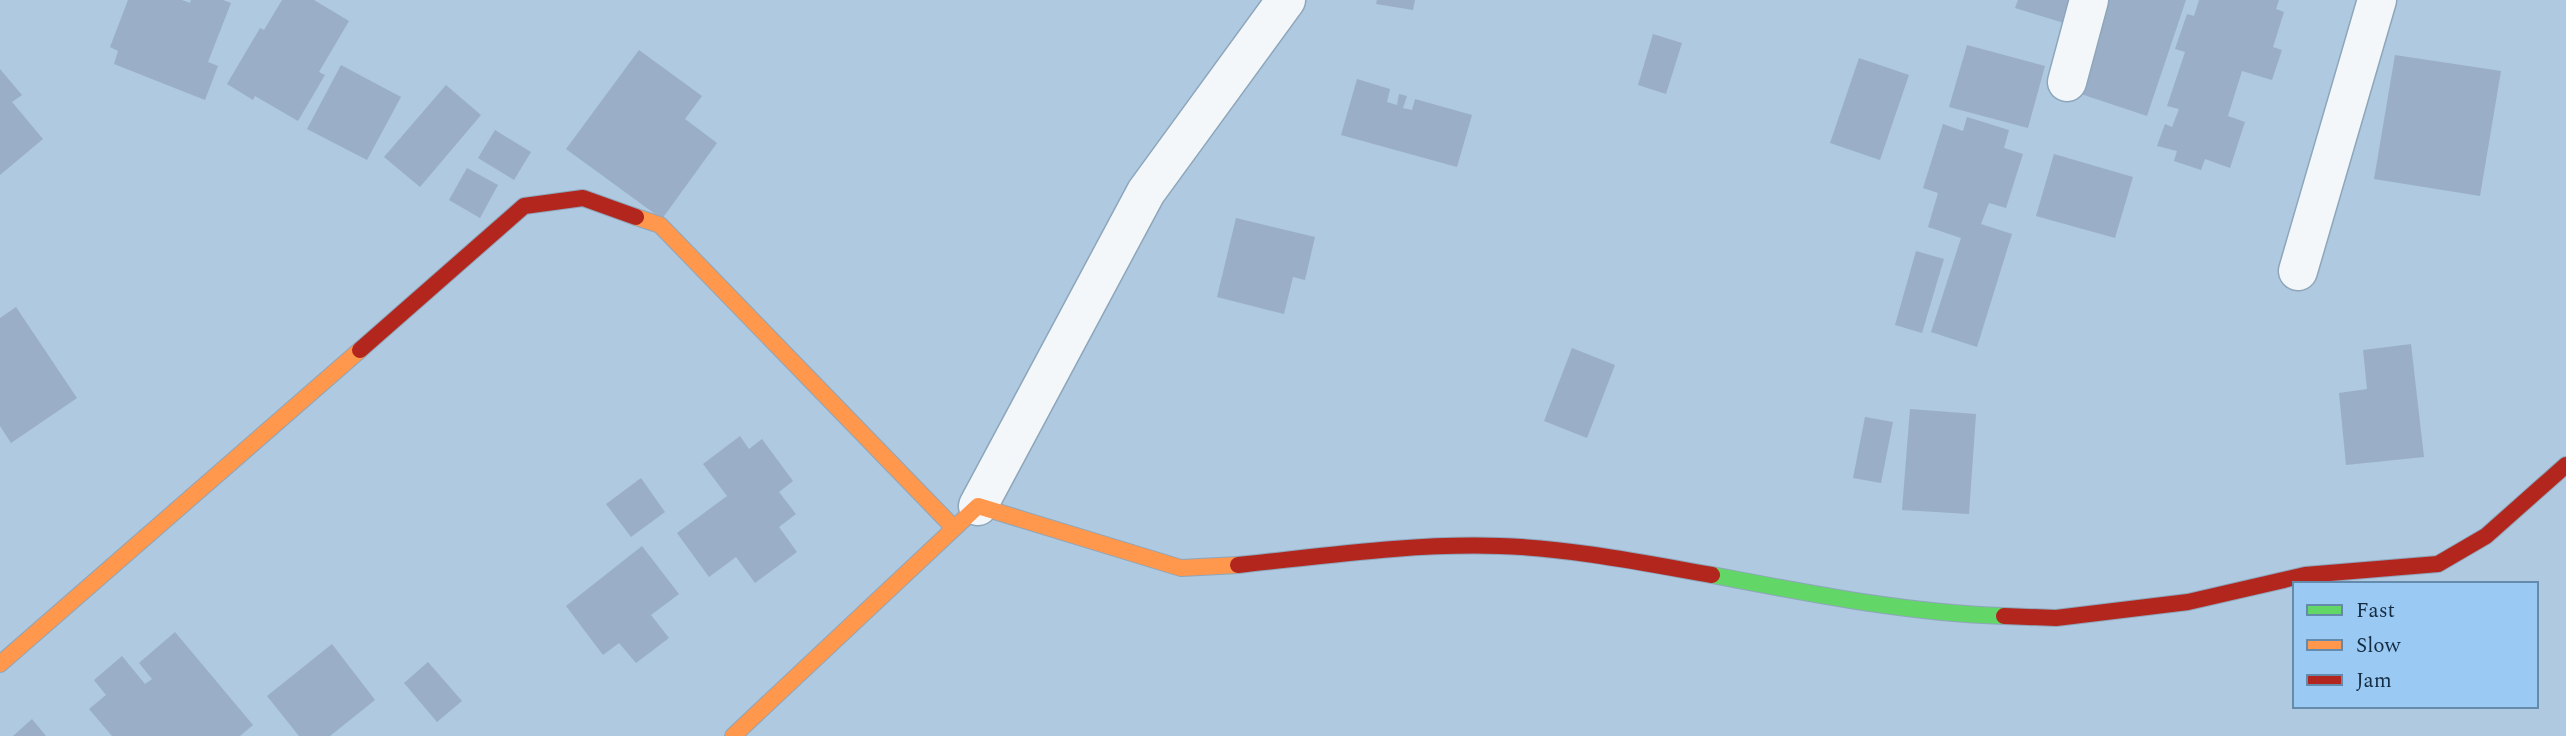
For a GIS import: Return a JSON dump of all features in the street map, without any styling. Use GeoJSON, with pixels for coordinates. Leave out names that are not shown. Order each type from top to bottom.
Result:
{"type":"FeatureCollection","features":[{"type":"Feature","properties":{"kind":"street"},"geometry":{"type":"LineString","coordinates":[[733,736],[966,517],[1146,192],[1286,0]]}},
{"type":"Feature","properties":{"kind":"street"},"geometry":{"type":"LineString","coordinates":[[2067,82],[2089,0]]}},
{"type":"Feature","properties":{"kind":"street"},"geometry":{"type":"LineString","coordinates":[[2298,271],[2378,0]]}},
{"type":"Feature","properties":{"kind":"street"},"geometry":{"type":"LineString","coordinates":[[0,664],[524,206],[583,198],[660,225],[966,517],[1181,568],[1205,568],[1370,551],[1500,546],[1646,563],[1792,590],[1971,615],[2056,618],[2188,603],[2305,575],[2438,564],[2486,536],[2566,465]]}},
{"type":"Feature","properties":{"kind":"building"},"geometry":{"type":"Polygon","coordinates":[[[128,0],[182,0],[190,3],[191,0],[223,0],[231,3],[208,62],[218,66],[205,100],[114,64],[118,51],[110,47],[128,0]]]}},
{"type":"Feature","properties":{"kind":"building"},"geometry":{"type":"Polygon","coordinates":[[[282,0],[314,0],[349,21],[319,72],[325,75],[298,121],[255,96],[253,100],[227,84],[260,28],[264,30],[282,0]]]}},
{"type":"Feature","properties":{"kind":"building"},"geometry":{"type":"Polygon","coordinates":[[[1377,0],[1415,0],[1413,10],[1376,4],[1377,0]]]}},
{"type":"Feature","properties":{"kind":"building"},"geometry":{"type":"Polygon","coordinates":[[[2018,0],[2071,0],[2064,23],[2015,8],[2018,0]]]}},
{"type":"Feature","properties":{"kind":"building"},"geometry":{"type":"Polygon","coordinates":[[[2106,0],[2186,0],[2147,116],[2075,92],[2106,0]]]}},
{"type":"Feature","properties":{"kind":"building"},"geometry":{"type":"Polygon","coordinates":[[[2199,0],[2279,0],[2276,9],[2284,12],[2273,47],[2282,50],[2272,80],[2242,71],[2228,116],[2245,122],[2230,168],[2205,159],[2201,170],[2174,161],[2177,151],[2157,146],[2165,124],[2172,127],[2179,109],[2167,106],[2185,52],[2175,49],[2187,14],[2194,16],[2199,0]]]}},
{"type":"Feature","properties":{"kind":"building"},"geometry":{"type":"Polygon","coordinates":[[[1653,34],[1682,43],[1666,94],[1638,85],[1653,34]]]}},
{"type":"Feature","properties":{"kind":"building"},"geometry":{"type":"Polygon","coordinates":[[[1967,45],[2045,66],[2028,128],[1949,107],[1967,45]]]}},
{"type":"Feature","properties":{"kind":"building"},"geometry":{"type":"Polygon","coordinates":[[[639,50],[702,96],[685,119],[717,143],[662,219],[566,149],[639,50]]]}},
{"type":"Feature","properties":{"kind":"building"},"geometry":{"type":"Polygon","coordinates":[[[2395,55],[2501,71],[2480,196],[2374,179],[2395,55]]]}},
{"type":"Feature","properties":{"kind":"building"},"geometry":{"type":"Polygon","coordinates":[[[1859,58],[1909,75],[1880,160],[1830,143],[1859,58]]]}},
{"type":"Feature","properties":{"kind":"building"},"geometry":{"type":"Polygon","coordinates":[[[341,65],[401,97],[367,160],[307,129],[341,65]]]}},
{"type":"Feature","properties":{"kind":"building"},"geometry":{"type":"Polygon","coordinates":[[[0,69],[22,95],[12,102],[43,139],[0,175],[0,69]]]}},
{"type":"Feature","properties":{"kind":"building"},"geometry":{"type":"Polygon","coordinates":[[[1357,79],[1390,89],[1387,102],[1397,105],[1399,94],[1407,96],[1403,108],[1412,110],[1415,99],[1472,115],[1457,167],[1341,135],[1357,79]]]}},
{"type":"Feature","properties":{"kind":"building"},"geometry":{"type":"Polygon","coordinates":[[[446,85],[481,115],[420,187],[384,157],[446,85]]]}},
{"type":"Feature","properties":{"kind":"building"},"geometry":{"type":"Polygon","coordinates":[[[1967,117],[2009,130],[2004,148],[2023,154],[2006,208],[1989,203],[1981,224],[2012,234],[1977,347],[1931,332],[1961,238],[1928,227],[1938,193],[1923,188],[1943,124],[1963,131],[1967,117]]]}},
{"type":"Feature","properties":{"kind":"building"},"geometry":{"type":"Polygon","coordinates":[[[495,130],[531,152],[514,180],[478,158],[495,130]]]}},
{"type":"Feature","properties":{"kind":"building"},"geometry":{"type":"Polygon","coordinates":[[[2054,154],[2133,177],[2115,238],[2036,216],[2054,154]]]}},
{"type":"Feature","properties":{"kind":"building"},"geometry":{"type":"Polygon","coordinates":[[[467,168],[498,185],[480,218],[449,200],[467,168]]]}},
{"type":"Feature","properties":{"kind":"building"},"geometry":{"type":"Polygon","coordinates":[[[1236,218],[1315,237],[1305,280],[1293,277],[1284,314],[1217,297],[1236,218]]]}},
{"type":"Feature","properties":{"kind":"building"},"geometry":{"type":"Polygon","coordinates":[[[1916,251],[1944,259],[1922,333],[1895,325],[1916,251]]]}},
{"type":"Feature","properties":{"kind":"building"},"geometry":{"type":"Polygon","coordinates":[[[16,307],[77,398],[11,443],[0,426],[0,318],[16,307]]]}},
{"type":"Feature","properties":{"kind":"building"},"geometry":{"type":"Polygon","coordinates":[[[2411,344],[2424,457],[2346,465],[2339,393],[2367,389],[2363,350],[2411,344]]]}},
{"type":"Feature","properties":{"kind":"building"},"geometry":{"type":"Polygon","coordinates":[[[1572,348],[1615,365],[1587,438],[1544,421],[1572,348]]]}},
{"type":"Feature","properties":{"kind":"building"},"geometry":{"type":"Polygon","coordinates":[[[1910,409],[1976,414],[1969,514],[1902,510],[1910,409]]]}},
{"type":"Feature","properties":{"kind":"building"},"geometry":{"type":"Polygon","coordinates":[[[1865,417],[1893,422],[1881,483],[1853,478],[1865,417]]]}},
{"type":"Feature","properties":{"kind":"building"},"geometry":{"type":"Polygon","coordinates":[[[740,436],[749,449],[762,439],[793,481],[779,492],[796,514],[779,527],[797,552],[755,583],[736,557],[709,577],[677,533],[727,496],[703,464],[740,436]]]}},
{"type":"Feature","properties":{"kind":"building"},"geometry":{"type":"Polygon","coordinates":[[[641,478],[665,512],[631,537],[606,504],[641,478]]]}},
{"type":"Feature","properties":{"kind":"building"},"geometry":{"type":"Polygon","coordinates":[[[642,546],[679,594],[651,615],[669,638],[636,663],[619,643],[603,655],[566,606],[642,546]]]}},
{"type":"Feature","properties":{"kind":"building"},"geometry":{"type":"Polygon","coordinates":[[[175,632],[253,725],[240,736],[112,736],[89,709],[106,695],[94,680],[122,656],[145,684],[152,679],[139,663],[175,632]]]}},
{"type":"Feature","properties":{"kind":"building"},"geometry":{"type":"Polygon","coordinates":[[[332,644],[375,700],[330,736],[299,736],[267,696],[332,644]]]}},
{"type":"Feature","properties":{"kind":"building"},"geometry":{"type":"Polygon","coordinates":[[[428,662],[462,701],[437,722],[404,683],[428,662]]]}},
{"type":"Feature","properties":{"kind":"building"},"geometry":{"type":"Polygon","coordinates":[[[32,719],[46,736],[13,736],[32,719]]]}},
{"type":"Feature","properties":{"kind":"traffic: fast"},"geometry":{"type":"LineString","coordinates":[[1712,575],[1894,606],[2004,616]]}},
{"type":"Feature","properties":{"kind":"traffic: slow"},"geometry":{"type":"LineString","coordinates":[[636,217],[660,225],[954,528]]}},
{"type":"Feature","properties":{"kind":"traffic: slow"},"geometry":{"type":"LineString","coordinates":[[0,664],[360,350]]}},
{"type":"Feature","properties":{"kind":"traffic: slow"},"geometry":{"type":"LineString","coordinates":[[733,736],[978,506],[1181,568],[1238,565]]}},
{"type":"Feature","properties":{"kind":"traffic: jam"},"geometry":{"type":"LineString","coordinates":[[360,350],[524,206],[583,198],[636,217]]}},
{"type":"Feature","properties":{"kind":"traffic: jam"},"geometry":{"type":"LineString","coordinates":[[2004,616],[2056,618],[2188,602],[2305,575],[2438,564],[2486,536],[2566,465]]}},
{"type":"Feature","properties":{"kind":"traffic: jam"},"geometry":{"type":"LineString","coordinates":[[1238,565],[1402,548],[1500,546],[1579,553],[1712,575]]}}]}
